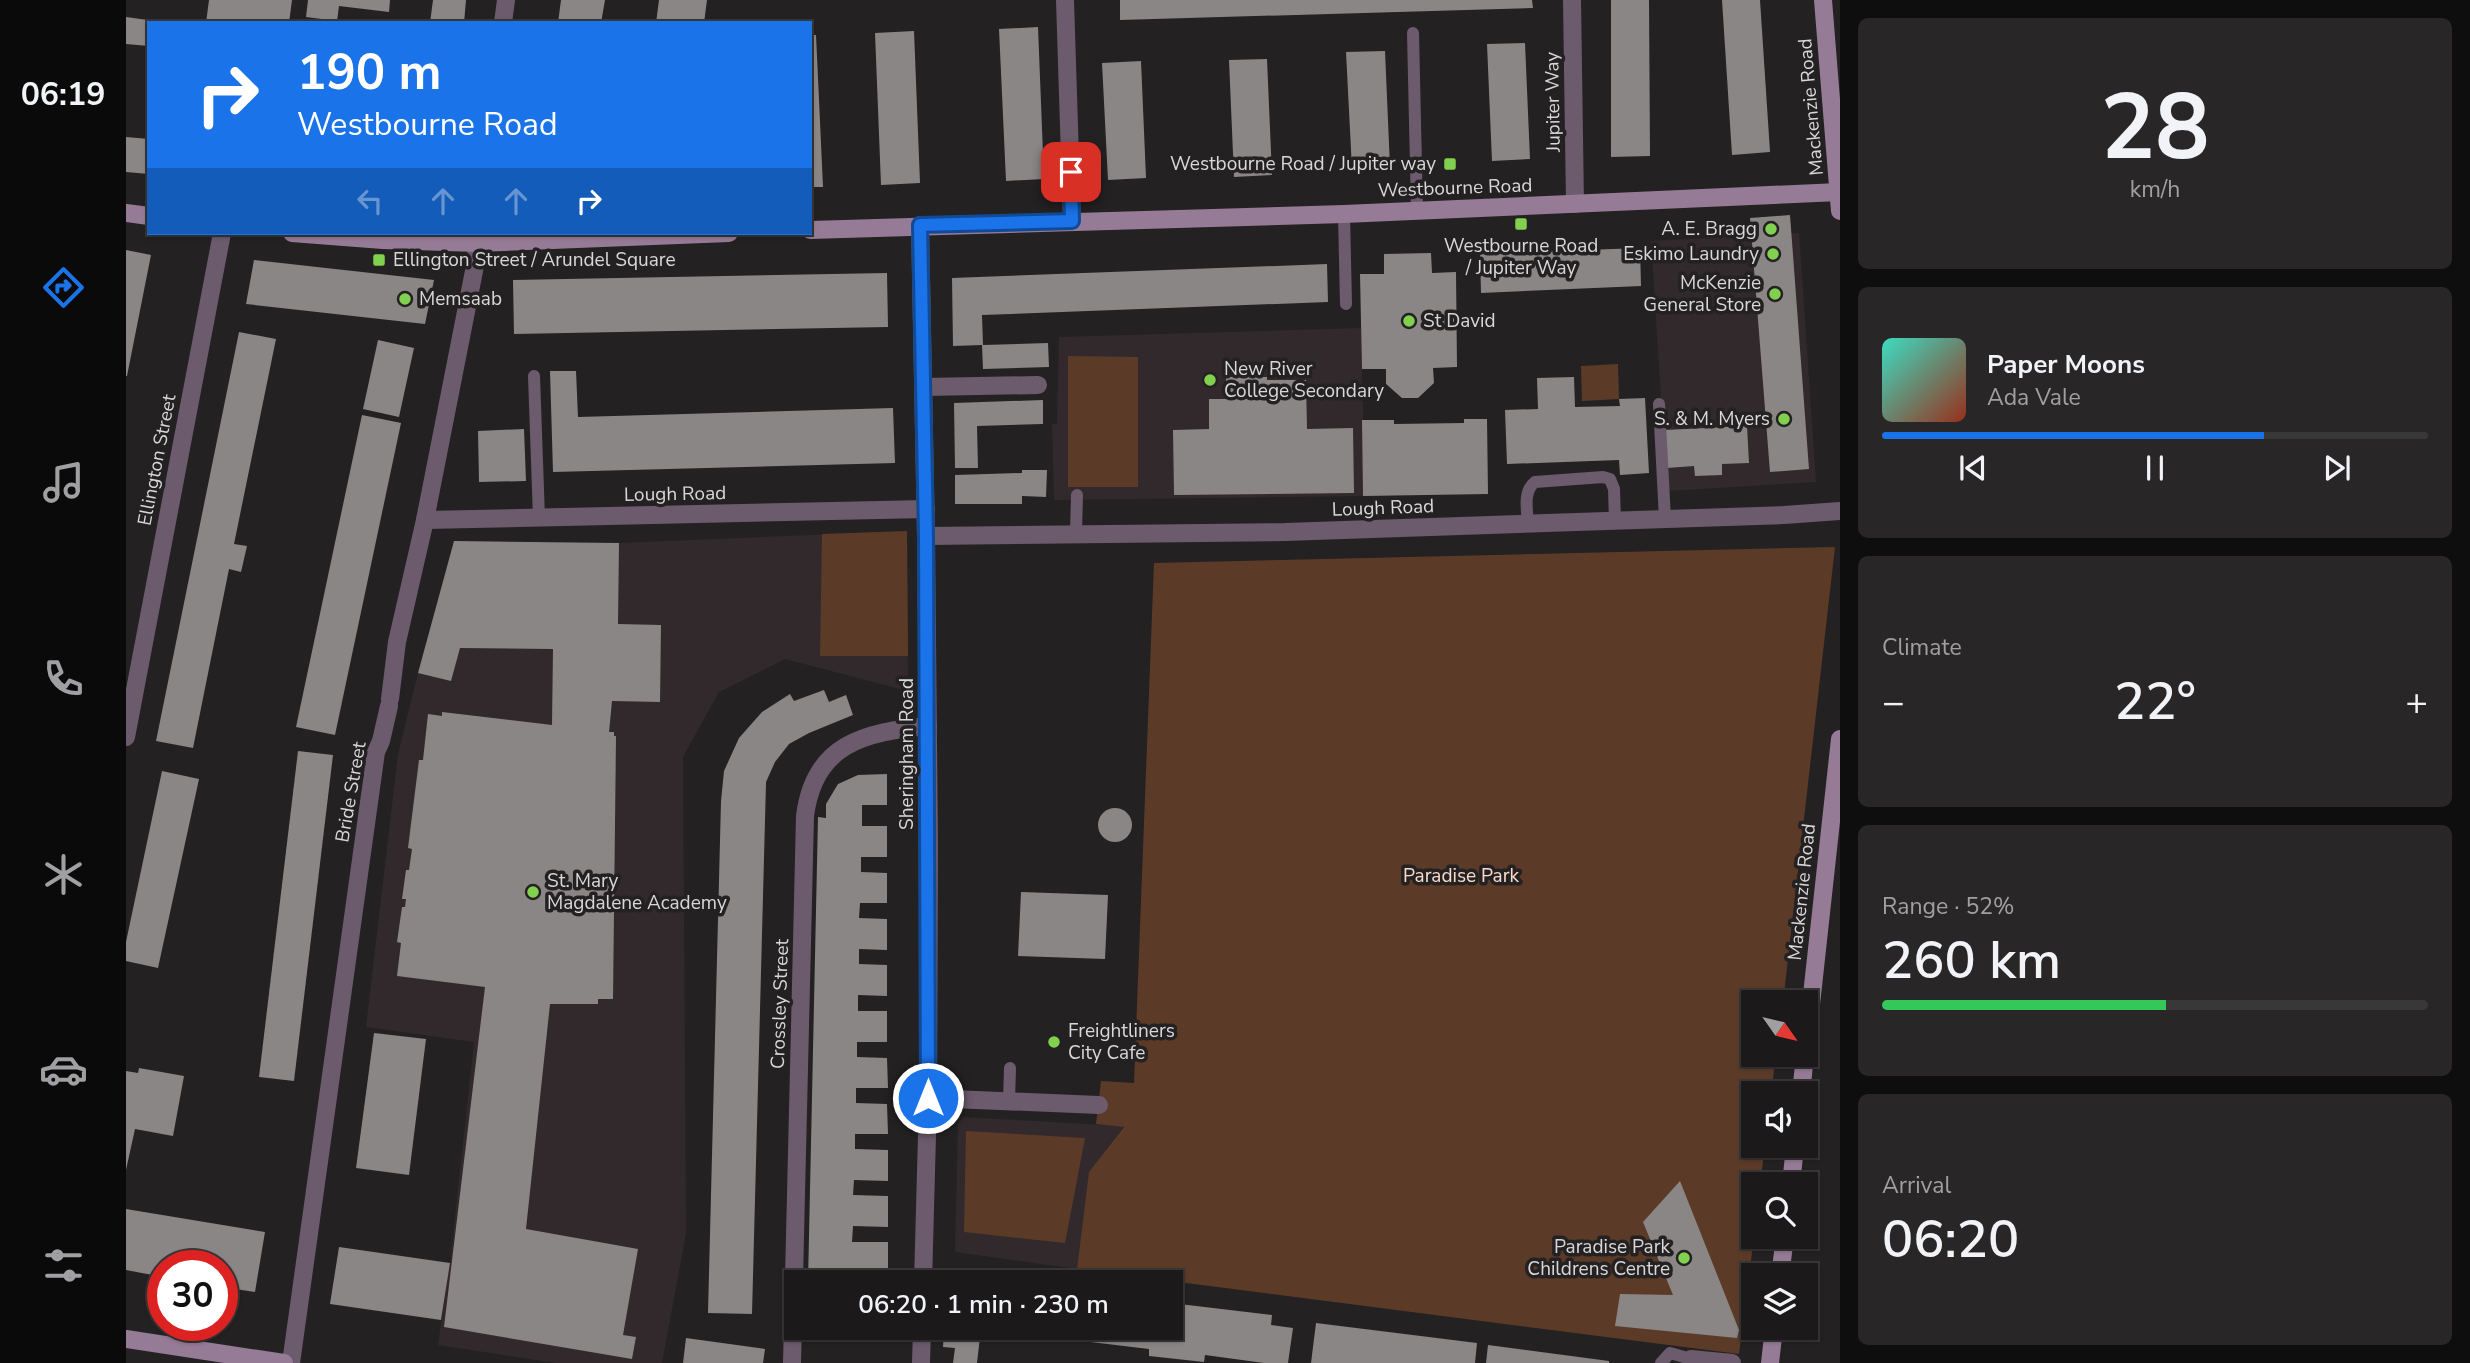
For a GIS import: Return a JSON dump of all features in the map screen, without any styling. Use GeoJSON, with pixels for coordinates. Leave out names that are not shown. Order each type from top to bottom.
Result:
{"type":"FeatureCollection","features":[{"type":"Feature","properties":{"kind":"street"},"geometry":{"type":"LineString","coordinates":[[503,21],[506,0]]}},
{"type":"Feature","properties":{"kind":"street"},"geometry":{"type":"LineString","coordinates":[[1065,0],[1072,221]]}},
{"type":"Feature","properties":{"kind":"street","name":"Jupiter Way"},"geometry":{"type":"LineString","coordinates":[[1572,0],[1575,204]]}},
{"type":"Feature","properties":{"kind":"street","name":"Mackenzie Road"},"geometry":{"type":"LineString","coordinates":[[1824,0],[1840,211]]}},
{"type":"Feature","properties":{"kind":"street","name":"Westbourne Road"},"geometry":{"type":"LineString","coordinates":[[812,230],[1344,214],[1839,192]]}},
{"type":"Feature","properties":{"kind":"street"},"geometry":{"type":"LineString","coordinates":[[126,213],[147,216]]}},
{"type":"Feature","properties":{"kind":"street","name":"Sheringham Road"},"geometry":{"type":"LineString","coordinates":[[920,225],[928,726],[928,1098],[923,1270]]}},
{"type":"Feature","properties":{"kind":"street","name":"Ellington Street"},"geometry":{"type":"LineString","coordinates":[[126,737],[222,235]]}},
{"type":"Feature","properties":{"kind":"street"},"geometry":{"type":"LineString","coordinates":[[318,235],[383,240],[629,235]]}},
{"type":"Feature","properties":{"kind":"street","name":"Bride Street"},"geometry":{"type":"LineString","coordinates":[[291,1363],[376,752],[389,703],[397,642],[425,520],[478,238]]}},
{"type":"Feature","properties":{"kind":"street"},"geometry":{"type":"LineString","coordinates":[[924,387],[1038,385]]}},
{"type":"Feature","properties":{"kind":"street","name":"Lough Road"},"geometry":{"type":"LineString","coordinates":[[425,520],[926,509]]}},
{"type":"Feature","properties":{"kind":"street","name":"Lough Road"},"geometry":{"type":"LineString","coordinates":[[926,536],[1285,532],[1840,511]]}},
{"type":"Feature","properties":{"kind":"street","name":"Crossley Street"},"geometry":{"type":"LineString","coordinates":[[792,1363],[805,816],[808,792],[818,771],[833,755],[852,743],[874,734],[928,726]]}},
{"type":"Feature","properties":{"kind":"street","name":"Mackenzie Road"},"geometry":{"type":"LineString","coordinates":[[1814,990],[1834,838],[1840,739]]}},
{"type":"Feature","properties":{"kind":"street"},"geometry":{"type":"LineString","coordinates":[[928,1098],[1099,1105]]}},
{"type":"Feature","properties":{"kind":"street"},"geometry":{"type":"LineString","coordinates":[[126,1339],[194,1357],[284,1363]]}},
{"type":"Feature","properties":{"kind":"street"},"geometry":{"type":"LineString","coordinates":[[921,1363],[922,1340]]}},
{"type":"Feature","properties":{"kind":"street"},"geometry":{"type":"LineString","coordinates":[[1770,1363],[1773,1340]]}},
{"type":"Feature","properties":{"kind":"street"},"geometry":{"type":"LineString","coordinates":[[1691,1359],[1732,1363]]}},
{"type":"Feature","properties":{"kind":"lane"},"geometry":{"type":"LineString","coordinates":[[1413,33],[1417,211]]}},
{"type":"Feature","properties":{"kind":"lane"},"geometry":{"type":"LineString","coordinates":[[1344,214],[1346,304]]}},
{"type":"Feature","properties":{"kind":"lane"},"geometry":{"type":"LineString","coordinates":[[534,376],[539,518]]}},
{"type":"Feature","properties":{"kind":"lane"},"geometry":{"type":"LineString","coordinates":[[1659,404],[1665,519]]}},
{"type":"Feature","properties":{"kind":"lane"},"geometry":{"type":"LineString","coordinates":[[1528,524],[1527,494],[1535,482],[1603,477],[1610,479],[1614,489],[1615,521]]}},
{"type":"Feature","properties":{"kind":"lane"},"geometry":{"type":"LineString","coordinates":[[1076,534],[1077,495]]}},
{"type":"Feature","properties":{"kind":"lane"},"geometry":{"type":"LineString","coordinates":[[1009,1101],[1010,1068]]}},
{"type":"Feature","properties":{"kind":"lane"},"geometry":{"type":"LineString","coordinates":[[1661,1363],[1670,1353],[1691,1359]]}},
{"type":"Feature","properties":{"kind":"shaded area"},"geometry":{"type":"Polygon","coordinates":[[[1799,233],[1816,482],[1667,491],[1651,241],[1799,233]]]}},
{"type":"Feature","properties":{"kind":"shaded area","name":"New River College Secondary"},"geometry":{"type":"Polygon","coordinates":[[[1361,328],[1365,496],[1054,500],[1052,424],[1057,424],[1059,337],[1361,328]]]}},
{"type":"Feature","properties":{"kind":"shaded area","name":"St. Mary Magdalene Academy"},"geometry":{"type":"Polygon","coordinates":[[[907,531],[908,691],[785,659],[719,692],[683,757],[686,1233],[662,1363],[556,1363],[438,1345],[450,1263],[474,1042],[366,1027],[398,754],[418,673],[619,543],[907,531]]]}},
{"type":"Feature","properties":{"kind":"shaded area"},"geometry":{"type":"Polygon","coordinates":[[[963,1117],[1124,1126],[1090,1172],[1077,1269],[955,1252],[958,1124],[963,1117]]]}},
{"type":"Feature","properties":{"kind":"green space"},"geometry":{"type":"Polygon","coordinates":[[[1068,356],[1138,357],[1138,487],[1068,487],[1068,356]]]}},
{"type":"Feature","properties":{"kind":"green space"},"geometry":{"type":"Polygon","coordinates":[[[1618,364],[1619,399],[1582,401],[1581,366],[1618,364]]]}},
{"type":"Feature","properties":{"kind":"green space"},"geometry":{"type":"Polygon","coordinates":[[[907,531],[908,656],[820,656],[822,534],[907,531]]]}},
{"type":"Feature","properties":{"kind":"green space","name":"Paradise Park"},"geometry":{"type":"Polygon","coordinates":[[[1835,547],[1784,990],[1741,990],[1741,1068],[1774,1068],[1773,1081],[1741,1081],[1741,1158],[1763,1158],[1762,1172],[1741,1172],[1741,1249],[1752,1249],[1751,1263],[1741,1263],[1739,1354],[1183,1283],[1183,1270],[1077,1269],[1089,1172],[1124,1127],[1096,1124],[1101,1081],[1134,1083],[1154,563],[1835,547]]]}},
{"type":"Feature","properties":{"kind":"green space"},"geometry":{"type":"Polygon","coordinates":[[[966,1131],[1085,1138],[1065,1243],[964,1232],[966,1131]]]}},
{"type":"Feature","properties":{"kind":"building"},"geometry":{"type":"Polygon","coordinates":[[[209,0],[292,0],[289,21],[206,21],[209,0]]]}},
{"type":"Feature","properties":{"kind":"building"},"geometry":{"type":"Polygon","coordinates":[[[308,0],[390,0],[389,12],[339,6],[337,21],[306,17],[308,0]]]}},
{"type":"Feature","properties":{"kind":"building"},"geometry":{"type":"Polygon","coordinates":[[[433,0],[466,0],[464,21],[430,21],[433,0]]]}},
{"type":"Feature","properties":{"kind":"building"},"geometry":{"type":"Polygon","coordinates":[[[561,0],[605,0],[601,21],[558,21],[561,0]]]}},
{"type":"Feature","properties":{"kind":"building"},"geometry":{"type":"Polygon","coordinates":[[[659,0],[707,0],[704,21],[656,21],[659,0]]]}},
{"type":"Feature","properties":{"kind":"building"},"geometry":{"type":"Polygon","coordinates":[[[1120,0],[1532,0],[1533,8],[1120,20],[1120,0]]]}},
{"type":"Feature","properties":{"kind":"building"},"geometry":{"type":"Polygon","coordinates":[[[1611,0],[1649,0],[1650,156],[1611,157],[1611,0]]]}},
{"type":"Feature","properties":{"kind":"building"},"geometry":{"type":"Polygon","coordinates":[[[1722,0],[1760,0],[1770,152],[1732,155],[1722,0]]]}},
{"type":"Feature","properties":{"kind":"building"},"geometry":{"type":"Polygon","coordinates":[[[126,17],[155,21],[147,21],[147,46],[126,44],[126,17]]]}},
{"type":"Feature","properties":{"kind":"building"},"geometry":{"type":"Polygon","coordinates":[[[1038,27],[1044,179],[1006,181],[999,29],[1038,27]]]}},
{"type":"Feature","properties":{"kind":"building"},"geometry":{"type":"Polygon","coordinates":[[[914,31],[920,183],[881,185],[875,33],[914,31]]]}},
{"type":"Feature","properties":{"kind":"building"},"geometry":{"type":"Polygon","coordinates":[[[812,35],[816,35],[823,187],[812,187],[812,35]]]}},
{"type":"Feature","properties":{"kind":"building"},"geometry":{"type":"Polygon","coordinates":[[[1525,43],[1530,159],[1492,161],[1487,44],[1525,43]]]}},
{"type":"Feature","properties":{"kind":"building"},"geometry":{"type":"Polygon","coordinates":[[[1385,51],[1390,167],[1352,169],[1346,52],[1385,51]]]}},
{"type":"Feature","properties":{"kind":"building"},"geometry":{"type":"Polygon","coordinates":[[[1267,59],[1272,175],[1234,177],[1229,60],[1267,59]]]}},
{"type":"Feature","properties":{"kind":"building"},"geometry":{"type":"Polygon","coordinates":[[[1141,61],[1146,178],[1108,180],[1102,63],[1141,61]]]}},
{"type":"Feature","properties":{"kind":"building"},"geometry":{"type":"Polygon","coordinates":[[[126,137],[147,139],[147,174],[126,172],[126,137]]]}},
{"type":"Feature","properties":{"kind":"building"},"geometry":{"type":"Polygon","coordinates":[[[1790,215],[1809,469],[1770,472],[1750,218],[1790,215]]]}},
{"type":"Feature","properties":{"kind":"building"},"geometry":{"type":"Polygon","coordinates":[[[1640,248],[1641,286],[1481,293],[1480,254],[1640,248]]]}},
{"type":"Feature","properties":{"kind":"building"},"geometry":{"type":"Polygon","coordinates":[[[126,250],[151,255],[127,376],[126,376],[126,250]]]}},
{"type":"Feature","properties":{"kind":"building","name":"St David"},"geometry":{"type":"Polygon","coordinates":[[[1431,253],[1432,273],[1456,272],[1457,367],[1433,368],[1434,383],[1418,398],[1402,398],[1386,384],[1386,369],[1362,369],[1360,274],[1384,274],[1384,254],[1431,253]]]}},
{"type":"Feature","properties":{"kind":"building"},"geometry":{"type":"Polygon","coordinates":[[[254,260],[434,280],[425,324],[246,304],[254,260]]]}},
{"type":"Feature","properties":{"kind":"building"},"geometry":{"type":"Polygon","coordinates":[[[1327,264],[1328,302],[982,315],[983,345],[1048,343],[1049,367],[983,369],[982,345],[953,346],[952,278],[1327,264]]]}},
{"type":"Feature","properties":{"kind":"building"},"geometry":{"type":"Polygon","coordinates":[[[887,273],[888,327],[514,334],[513,280],[887,273]]]}},
{"type":"Feature","properties":{"kind":"building"},"geometry":{"type":"Polygon","coordinates":[[[239,332],[276,339],[234,544],[247,546],[241,572],[229,569],[193,748],[156,741],[239,332]]]}},
{"type":"Feature","properties":{"kind":"building"},"geometry":{"type":"Polygon","coordinates":[[[378,340],[414,348],[399,417],[363,409],[378,340]]]}},
{"type":"Feature","properties":{"kind":"building"},"geometry":{"type":"Polygon","coordinates":[[[550,371],[576,371],[578,417],[893,408],[895,463],[553,472],[550,371]]]}},
{"type":"Feature","properties":{"kind":"building"},"geometry":{"type":"Polygon","coordinates":[[[1226,377],[1306,380],[1307,429],[1353,428],[1354,493],[1174,495],[1173,430],[1209,429],[1209,399],[1226,399],[1226,377]]]}},
{"type":"Feature","properties":{"kind":"building"},"geometry":{"type":"Polygon","coordinates":[[[1574,377],[1575,407],[1620,406],[1619,399],[1645,398],[1649,473],[1620,475],[1619,460],[1507,464],[1505,410],[1538,409],[1537,378],[1574,377]]]}},
{"type":"Feature","properties":{"kind":"building"},"geometry":{"type":"Polygon","coordinates":[[[1043,400],[1043,424],[977,426],[978,468],[955,468],[954,403],[1043,400]]]}},
{"type":"Feature","properties":{"kind":"building"},"geometry":{"type":"Polygon","coordinates":[[[362,415],[401,423],[335,735],[296,727],[362,415]]]}},
{"type":"Feature","properties":{"kind":"building"},"geometry":{"type":"Polygon","coordinates":[[[1464,419],[1487,419],[1488,494],[1363,496],[1362,420],[1394,420],[1394,424],[1464,423],[1464,419]]]}},
{"type":"Feature","properties":{"kind":"building"},"geometry":{"type":"Polygon","coordinates":[[[1747,426],[1749,463],[1722,464],[1722,475],[1695,476],[1694,466],[1667,468],[1665,430],[1747,426]]]}},
{"type":"Feature","properties":{"kind":"building"},"geometry":{"type":"Polygon","coordinates":[[[524,429],[526,481],[479,482],[478,431],[524,429]]]}},
{"type":"Feature","properties":{"kind":"building"},"geometry":{"type":"Polygon","coordinates":[[[1022,470],[1047,470],[1046,497],[1022,496],[1022,504],[955,504],[955,475],[1022,473],[1022,470]]]}},
{"type":"Feature","properties":{"kind":"building"},"geometry":{"type":"Polygon","coordinates":[[[454,541],[619,543],[618,624],[661,625],[660,702],[612,701],[609,732],[614,732],[616,736],[613,999],[598,999],[598,1004],[550,1004],[526,1229],[638,1249],[623,1335],[636,1337],[632,1359],[444,1327],[485,987],[397,976],[401,943],[397,942],[402,907],[405,907],[406,899],[402,899],[412,849],[408,848],[419,760],[423,760],[428,714],[442,716],[442,712],[552,725],[553,649],[460,648],[451,681],[418,673],[454,541]]]}},
{"type":"Feature","properties":{"kind":"building"},"geometry":{"type":"Polygon","coordinates":[[[824,690],[829,702],[846,695],[853,715],[789,744],[775,762],[766,782],[752,1314],[708,1313],[721,801],[724,771],[739,738],[762,712],[790,694],[794,701],[824,690]]]}},
{"type":"Feature","properties":{"kind":"building"},"geometry":{"type":"Polygon","coordinates":[[[298,751],[333,755],[294,1081],[259,1077],[298,751]]]}},
{"type":"Feature","properties":{"kind":"building"},"geometry":{"type":"Polygon","coordinates":[[[162,771],[199,779],[158,968],[126,961],[126,942],[162,771]]]}},
{"type":"Feature","properties":{"kind":"building"},"geometry":{"type":"Polygon","coordinates":[[[887,774],[887,805],[862,805],[862,826],[887,826],[887,857],[861,857],[861,872],[887,873],[887,903],[860,903],[859,918],[887,919],[887,950],[859,949],[859,964],[887,965],[887,996],[858,995],[858,1011],[887,1011],[887,1042],[857,1042],[857,1057],[887,1058],[888,1088],[856,1088],[856,1103],[887,1104],[888,1134],[855,1134],[855,1149],[888,1150],[888,1181],[854,1180],[853,1195],[888,1196],[888,1227],[853,1226],[852,1242],[888,1242],[888,1270],[808,1270],[818,817],[826,818],[826,804],[838,784],[858,775],[887,774]]]}},
{"type":"Feature","properties":{"kind":"building"},"geometry":{"type":"Polygon","coordinates":[[[1115,808],[1127,813],[1132,825],[1127,837],[1115,842],[1103,837],[1098,825],[1103,813],[1115,808]]]}},
{"type":"Feature","properties":{"kind":"building"},"geometry":{"type":"Polygon","coordinates":[[[1021,892],[1108,895],[1105,959],[1018,956],[1021,892]]]}},
{"type":"Feature","properties":{"kind":"building"},"geometry":{"type":"Polygon","coordinates":[[[374,1033],[426,1039],[409,1175],[356,1168],[374,1033]]]}},
{"type":"Feature","properties":{"kind":"building"},"geometry":{"type":"Polygon","coordinates":[[[139,1068],[184,1076],[173,1136],[135,1129],[126,1170],[126,1071],[138,1073],[139,1068]]]}},
{"type":"Feature","properties":{"kind":"building","name":"Paradise Park Childrens Centre"},"geometry":{"type":"Polygon","coordinates":[[[1680,1181],[1739,1330],[1737,1338],[1615,1326],[1620,1294],[1673,1295],[1643,1222],[1680,1181]]]}},
{"type":"Feature","properties":{"kind":"building"},"geometry":{"type":"Polygon","coordinates":[[[126,1209],[265,1232],[255,1292],[238,1289],[238,1250],[147,1250],[147,1274],[126,1270],[126,1209]]]}},
{"type":"Feature","properties":{"kind":"building"},"geometry":{"type":"Polygon","coordinates":[[[339,1247],[450,1263],[441,1320],[330,1304],[339,1247]]]}},
{"type":"Feature","properties":{"kind":"building"},"geometry":{"type":"Polygon","coordinates":[[[1183,1304],[1272,1315],[1271,1325],[1293,1328],[1288,1363],[1264,1363],[1205,1355],[1204,1362],[1149,1356],[1149,1349],[1074,1340],[1183,1340],[1183,1304]]]}},
{"type":"Feature","properties":{"kind":"building"},"geometry":{"type":"Polygon","coordinates":[[[1316,1323],[1477,1343],[1475,1363],[1311,1363],[1316,1323]]]}},
{"type":"Feature","properties":{"kind":"building"},"geometry":{"type":"Polygon","coordinates":[[[686,1338],[765,1349],[763,1363],[683,1363],[686,1338]]]}},
{"type":"Feature","properties":{"kind":"building"},"geometry":{"type":"Polygon","coordinates":[[[943,1340],[980,1340],[977,1363],[953,1363],[955,1348],[943,1347],[943,1340]]]}},
{"type":"Feature","properties":{"kind":"building"},"geometry":{"type":"Polygon","coordinates":[[[1488,1345],[1609,1361],[1609,1363],[1486,1363],[1488,1345]]]}},
{"type":"Feature","properties":{"kind":"place","name":"Westbourne Road / Jupiter way"},"geometry":{"type":"Point","coordinates":[1450,164]}},
{"type":"Feature","properties":{"kind":"place","name":"Westbourne Road / Jupiter Way"},"geometry":{"type":"Point","coordinates":[1521,224]}},
{"type":"Feature","properties":{"kind":"place","name":"A. E. Bragg"},"geometry":{"type":"Point","coordinates":[1771,229]}},
{"type":"Feature","properties":{"kind":"place","name":"Eskimo Laundry"},"geometry":{"type":"Point","coordinates":[1773,254]}},
{"type":"Feature","properties":{"kind":"place","name":"Ellington Street / Arundel Square"},"geometry":{"type":"Point","coordinates":[379,260]}},
{"type":"Feature","properties":{"kind":"place","name":"McKenzie General Store"},"geometry":{"type":"Point","coordinates":[1775,294]}},
{"type":"Feature","properties":{"kind":"place","name":"Memsaab"},"geometry":{"type":"Point","coordinates":[405,299]}},
{"type":"Feature","properties":{"kind":"place","name":"St David"},"geometry":{"type":"Point","coordinates":[1409,321]}},
{"type":"Feature","properties":{"kind":"place","name":"New River College Secondary"},"geometry":{"type":"Point","coordinates":[1210,380]}},
{"type":"Feature","properties":{"kind":"place","name":"S. & M. Myers"},"geometry":{"type":"Point","coordinates":[1784,419]}},
{"type":"Feature","properties":{"kind":"place","name":"St. Mary Magdalene Academy"},"geometry":{"type":"Point","coordinates":[533,892]}},
{"type":"Feature","properties":{"kind":"place","name":"Freightliners City Cafe"},"geometry":{"type":"Point","coordinates":[1054,1042]}},
{"type":"Feature","properties":{"kind":"place","name":"Paradise Park Childrens Centre"},"geometry":{"type":"Point","coordinates":[1684,1258]}},
{"type":"Feature","properties":{"kind":"route"},"geometry":{"type":"LineString","coordinates":[[928,1098],[929,846],[920,225],[1072,221],[1071,172]]}}]}
